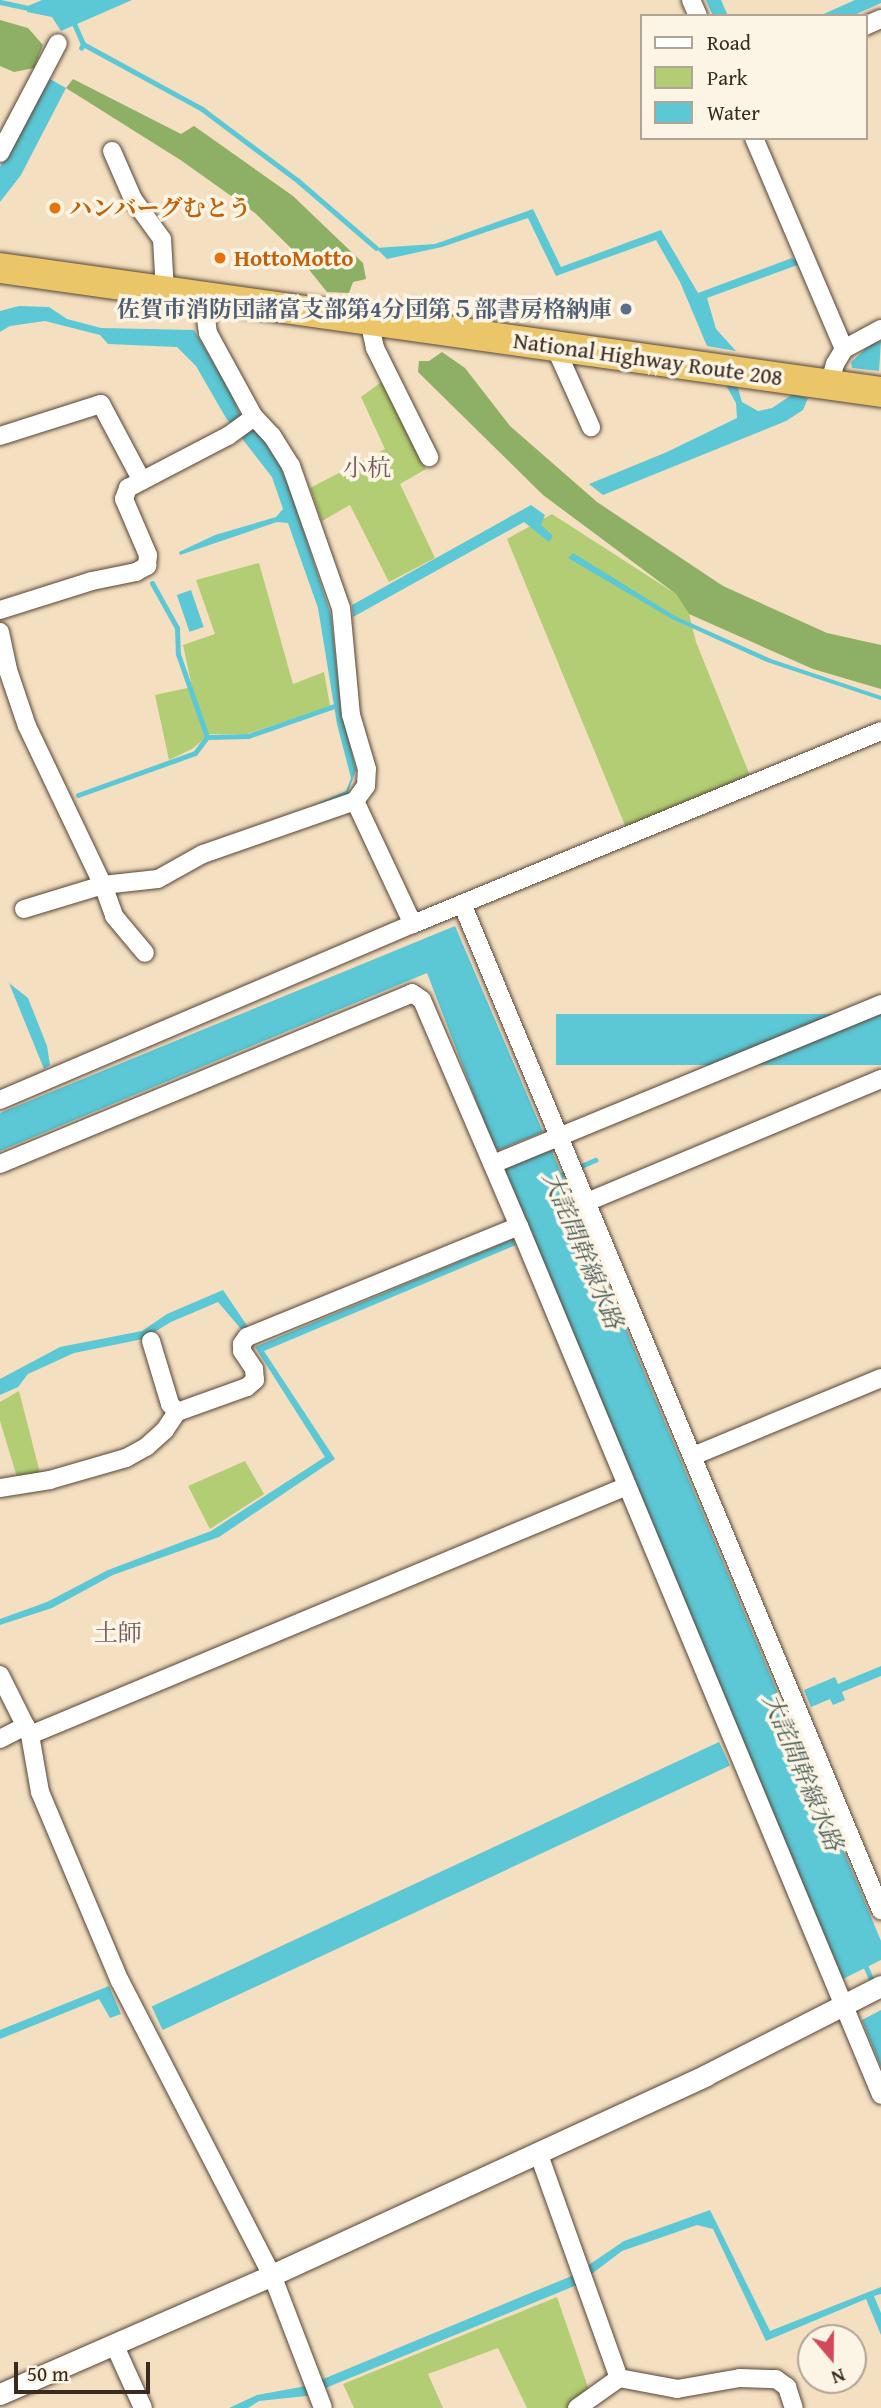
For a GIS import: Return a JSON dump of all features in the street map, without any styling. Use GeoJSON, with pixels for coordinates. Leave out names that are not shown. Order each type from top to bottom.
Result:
{"type":"FeatureCollection","features":[{"type":"Feature","properties":{"kind":"highway","name":"National Highway Route 208"},"geometry":{"type":"LineString","coordinates":[[0,268],[881,392]]}},
{"type":"Feature","properties":{"kind":"street"},"geometry":{"type":"LineString","coordinates":[[0,153],[58,43]]}},
{"type":"Feature","properties":{"kind":"street"},"geometry":{"type":"LineString","coordinates":[[755,140],[844,349]]}},
{"type":"Feature","properties":{"kind":"street"},"geometry":{"type":"LineString","coordinates":[[112,151],[132,198],[162,239],[164,291]]}},
{"type":"Feature","properties":{"kind":"street"},"geometry":{"type":"LineString","coordinates":[[24,909],[103,885],[158,879],[203,854],[355,801],[366,786],[367,769],[351,715],[341,608],[291,466],[272,436],[254,417],[208,333],[203,296]]}},
{"type":"Feature","properties":{"kind":"street"},"geometry":{"type":"LineString","coordinates":[[374,320],[372,334],[375,348],[429,457]]}},
{"type":"Feature","properties":{"kind":"street"},"geometry":{"type":"LineString","coordinates":[[829,385],[844,349],[881,329]]}},
{"type":"Feature","properties":{"kind":"street"},"geometry":{"type":"LineString","coordinates":[[561,347],[560,358],[591,427]]}},
{"type":"Feature","properties":{"kind":"street"},"geometry":{"type":"LineString","coordinates":[[0,436],[101,404],[142,481]]}},
{"type":"Feature","properties":{"kind":"street"},"geometry":{"type":"LineString","coordinates":[[0,610],[93,581],[136,572],[147,566],[148,555],[134,528],[124,499],[128,488],[228,436],[254,417]]}},
{"type":"Feature","properties":{"kind":"street"},"geometry":{"type":"LineString","coordinates":[[0,632],[8,670],[27,726],[103,885],[114,916],[145,953]]}},
{"type":"Feature","properties":{"kind":"street"},"geometry":{"type":"LineString","coordinates":[[0,1100],[413,924],[463,906],[881,731]]}},
{"type":"Feature","properties":{"kind":"street"},"geometry":{"type":"LineString","coordinates":[[355,801],[413,924]]}},
{"type":"Feature","properties":{"kind":"street"},"geometry":{"type":"LineString","coordinates":[[463,906],[881,1910]]}},
{"type":"Feature","properties":{"kind":"street"},"geometry":{"type":"LineString","coordinates":[[0,1164],[412,993],[422,1000],[881,2095]]}},
{"type":"Feature","properties":{"kind":"street"},"geometry":{"type":"LineString","coordinates":[[493,1164],[881,1004]]}},
{"type":"Feature","properties":{"kind":"street"},"geometry":{"type":"LineString","coordinates":[[587,1202],[881,1079]]}},
{"type":"Feature","properties":{"kind":"street"},"geometry":{"type":"LineString","coordinates":[[0,1488],[50,1480],[126,1458],[146,1447],[165,1430],[177,1412],[247,1387],[255,1380],[254,1369],[242,1351],[242,1344],[247,1338],[519,1226]]}},
{"type":"Feature","properties":{"kind":"street"},"geometry":{"type":"LineString","coordinates":[[151,1341],[170,1404],[177,1412]]}},
{"type":"Feature","properties":{"kind":"street"},"geometry":{"type":"LineString","coordinates":[[693,1456],[881,1378]]}},
{"type":"Feature","properties":{"kind":"street"},"geometry":{"type":"LineString","coordinates":[[0,1739],[28,1731],[627,1486]]}},
{"type":"Feature","properties":{"kind":"street"},"geometry":{"type":"LineString","coordinates":[[0,1675],[28,1731],[40,1792],[120,1980],[272,2275],[321,2402]]}},
{"type":"Feature","properties":{"kind":"street"},"geometry":{"type":"LineString","coordinates":[[0,2394],[272,2275],[706,2075],[872,1991]]}},
{"type":"Feature","properties":{"kind":"street"},"geometry":{"type":"LineString","coordinates":[[538,2152],[619,2378]]}},
{"type":"Feature","properties":{"kind":"street"},"geometry":{"type":"LineString","coordinates":[[114,2344],[143,2408]]}},
{"type":"Feature","properties":{"kind":"street"},"geometry":{"type":"LineString","coordinates":[[577,2408],[619,2378],[677,2389],[740,2378],[776,2379],[787,2387],[794,2408]]}},
{"type":"Feature","properties":{"kind":"green space"},"geometry":{"type":"Polygon","coordinates":[[[0,20],[28,28],[43,45],[34,68],[14,72],[0,66],[0,20]]]}},
{"type":"Feature","properties":{"kind":"green space"},"geometry":{"type":"Polygon","coordinates":[[[73,79],[181,134],[194,126],[293,196],[363,263],[366,279],[353,282],[349,293],[327,292],[294,251],[255,213],[182,161],[66,88],[73,79]]]}},
{"type":"Feature","properties":{"kind":"green space"},"geometry":{"type":"Polygon","coordinates":[[[442,352],[465,368],[510,426],[597,502],[723,586],[827,633],[881,645],[881,689],[813,669],[689,614],[676,594],[543,495],[418,372],[419,361],[429,361],[442,352]]]}},
{"type":"Feature","properties":{"kind":"green space"},"geometry":{"type":"Polygon","coordinates":[[[384,380],[426,469],[400,484],[435,558],[389,582],[350,505],[322,521],[310,488],[385,449],[361,397],[384,380]]]}},
{"type":"Feature","properties":{"kind":"green space"},"geometry":{"type":"Polygon","coordinates":[[[552,514],[676,594],[689,614],[696,642],[751,778],[627,830],[507,539],[552,514]]]}},
{"type":"Feature","properties":{"kind":"green space"},"geometry":{"type":"Polygon","coordinates":[[[259,563],[293,684],[324,672],[330,706],[247,734],[210,734],[192,749],[169,760],[155,695],[192,687],[183,645],[215,634],[196,580],[259,563]]]}},
{"type":"Feature","properties":{"kind":"green space"},"geometry":{"type":"Polygon","coordinates":[[[19,1391],[40,1473],[17,1477],[0,1421],[0,1402],[19,1391]]]}},
{"type":"Feature","properties":{"kind":"green space"},"geometry":{"type":"Polygon","coordinates":[[[245,1461],[264,1494],[210,1529],[188,1486],[245,1461]]]}},
{"type":"Feature","properties":{"kind":"green space"},"geometry":{"type":"Polygon","coordinates":[[[557,2297],[590,2393],[566,2408],[527,2408],[498,2348],[428,2374],[443,2408],[354,2408],[343,2384],[557,2297]]]}},
{"type":"Feature","properties":{"kind":"water"},"geometry":{"type":"Polygon","coordinates":[[[42,0],[132,0],[61,31],[52,17],[27,12],[28,6],[42,0]]]}},
{"type":"Feature","properties":{"kind":"water"},"geometry":{"type":"Polygon","coordinates":[[[706,0],[721,0],[727,14],[712,14],[706,0]]]}},
{"type":"Feature","properties":{"kind":"water"},"geometry":{"type":"Polygon","coordinates":[[[855,0],[881,0],[881,3],[856,14],[824,14],[855,0]]]}},
{"type":"Feature","properties":{"kind":"water"},"geometry":{"type":"Polygon","coordinates":[[[50,79],[66,88],[21,175],[0,202],[0,167],[50,79]]]}},
{"type":"Feature","properties":{"kind":"water"},"geometry":{"type":"Polygon","coordinates":[[[533,209],[561,267],[661,230],[698,293],[792,258],[800,264],[707,298],[716,329],[736,351],[707,346],[680,282],[656,240],[556,276],[528,218],[442,247],[387,259],[376,248],[435,244],[533,209]]]}},
{"type":"Feature","properties":{"kind":"water"},"geometry":{"type":"Polygon","coordinates":[[[19,306],[49,307],[67,319],[101,328],[194,330],[230,391],[242,420],[261,435],[276,457],[288,484],[331,615],[341,710],[356,770],[347,795],[278,821],[346,791],[351,778],[337,724],[318,608],[288,523],[277,522],[180,555],[179,552],[215,535],[276,517],[283,509],[272,477],[226,418],[196,366],[177,347],[108,344],[100,335],[45,321],[10,326],[0,332],[0,311],[19,306]]]}},
{"type":"Feature","properties":{"kind":"water"},"geometry":{"type":"Polygon","coordinates":[[[881,341],[879,371],[852,368],[851,362],[870,345],[881,341]]]}},
{"type":"Feature","properties":{"kind":"water"},"geometry":{"type":"Polygon","coordinates":[[[724,382],[737,385],[742,402],[758,411],[772,408],[793,394],[808,398],[803,410],[786,421],[603,495],[589,484],[667,452],[737,418],[736,403],[724,382]]]}},
{"type":"Feature","properties":{"kind":"water"},"geometry":{"type":"Polygon","coordinates":[[[531,505],[545,515],[541,525],[553,536],[549,542],[524,522],[353,617],[352,605],[531,505]]]}},
{"type":"Feature","properties":{"kind":"water"},"geometry":{"type":"Polygon","coordinates":[[[573,553],[675,616],[771,659],[881,696],[881,700],[767,662],[672,619],[568,558],[573,553]]]}},
{"type":"Feature","properties":{"kind":"water"},"geometry":{"type":"Polygon","coordinates":[[[191,590],[204,627],[190,632],[177,595],[191,590]]]}},
{"type":"Feature","properties":{"kind":"water"},"geometry":{"type":"Polygon","coordinates":[[[455,926],[543,1132],[499,1150],[493,1145],[427,973],[0,1151],[0,1113],[455,926]]]}},
{"type":"Feature","properties":{"kind":"water"},"geometry":{"type":"Polygon","coordinates":[[[9,983],[28,998],[47,1046],[50,1065],[44,1069],[9,983]]]}},
{"type":"Feature","properties":{"kind":"water"},"geometry":{"type":"Polygon","coordinates":[[[556,1014],[881,1014],[881,1065],[556,1065],[556,1014]]]}},
{"type":"Feature","properties":{"kind":"water"},"geometry":{"type":"Polygon","coordinates":[[[551,1149],[881,1941],[881,1960],[843,1979],[503,1169],[551,1149]]]}},
{"type":"Feature","properties":{"kind":"water"},"geometry":{"type":"Polygon","coordinates":[[[513,1239],[516,1245],[264,1351],[335,1459],[219,1537],[113,1575],[52,1608],[0,1625],[0,1619],[47,1602],[108,1570],[211,1531],[325,1457],[255,1347],[513,1239]]]}},
{"type":"Feature","properties":{"kind":"water"},"geometry":{"type":"Polygon","coordinates":[[[223,1290],[248,1327],[241,1329],[218,1302],[171,1322],[143,1339],[74,1353],[28,1374],[18,1387],[0,1395],[0,1379],[60,1347],[142,1331],[167,1314],[223,1290]]]}},
{"type":"Feature","properties":{"kind":"water"},"geometry":{"type":"Polygon","coordinates":[[[881,1666],[881,1676],[842,1692],[845,1700],[833,1705],[830,1699],[811,1707],[804,1690],[835,1677],[838,1684],[881,1666]]]}},
{"type":"Feature","properties":{"kind":"water"},"geometry":{"type":"Polygon","coordinates":[[[719,1742],[730,1766],[163,2030],[152,2007],[719,1742]]]}},
{"type":"Feature","properties":{"kind":"water"},"geometry":{"type":"Polygon","coordinates":[[[109,1986],[121,2014],[110,2018],[99,1999],[0,2039],[0,2030],[109,1986]]]}},
{"type":"Feature","properties":{"kind":"water"},"geometry":{"type":"Polygon","coordinates":[[[881,2010],[881,2067],[862,2020],[881,2010]]]}},
{"type":"Feature","properties":{"kind":"water"},"geometry":{"type":"Polygon","coordinates":[[[710,2210],[770,2331],[881,2287],[881,2294],[874,2296],[881,2313],[881,2335],[866,2299],[806,2324],[797,2324],[797,2328],[766,2341],[713,2229],[697,2225],[622,2251],[577,2285],[306,2396],[259,2401],[248,2408],[229,2408],[257,2395],[301,2387],[328,2377],[574,2275],[624,2241],[710,2210]]]}},
{"type":"Feature","properties":{"kind":"waterway"},"geometry":{"type":"LineString","coordinates":[[0,2],[34,9]]}},
{"type":"Feature","properties":{"kind":"waterway"},"geometry":{"type":"LineString","coordinates":[[72,19],[83,44],[81,48]]}},
{"type":"Feature","properties":{"kind":"waterway"},"geometry":{"type":"LineString","coordinates":[[83,44],[202,109],[297,180],[376,248]]}},
{"type":"Feature","properties":{"kind":"waterway"},"geometry":{"type":"LineString","coordinates":[[152,583],[177,628],[178,654],[207,737]]}},
{"type":"Feature","properties":{"kind":"waterway"},"geometry":{"type":"LineString","coordinates":[[78,795],[195,753],[207,737],[248,736],[334,706]]}},
{"type":"Feature","properties":{"kind":"waterway"},"geometry":{"type":"LineString","coordinates":[[556,1177],[595,1160]]}},
{"type":"Feature","properties":{"kind":"waterway","name":"大詫間幹線水路"},"geometry":{"type":"LineString","coordinates":[[864,1963],[873,1983]]}},
{"type":"Feature","properties":{"kind":"place","name":"ハンバーグむとう"},"geometry":{"type":"Point","coordinates":[55,208]}},
{"type":"Feature","properties":{"kind":"place","name":"HottoMotto"},"geometry":{"type":"Point","coordinates":[220,258]}},
{"type":"Feature","properties":{"kind":"place","name":"佐賀市消防団諸富支部第4分団第５部書房格納庫"},"geometry":{"type":"Point","coordinates":[626,309]}},
{"type":"Feature","properties":{"kind":"district","name":"小杭"},"geometry":{"type":"Point","coordinates":[367,468]}},
{"type":"Feature","properties":{"kind":"district","name":"土師"},"geometry":{"type":"Point","coordinates":[118,1633]}}]}
